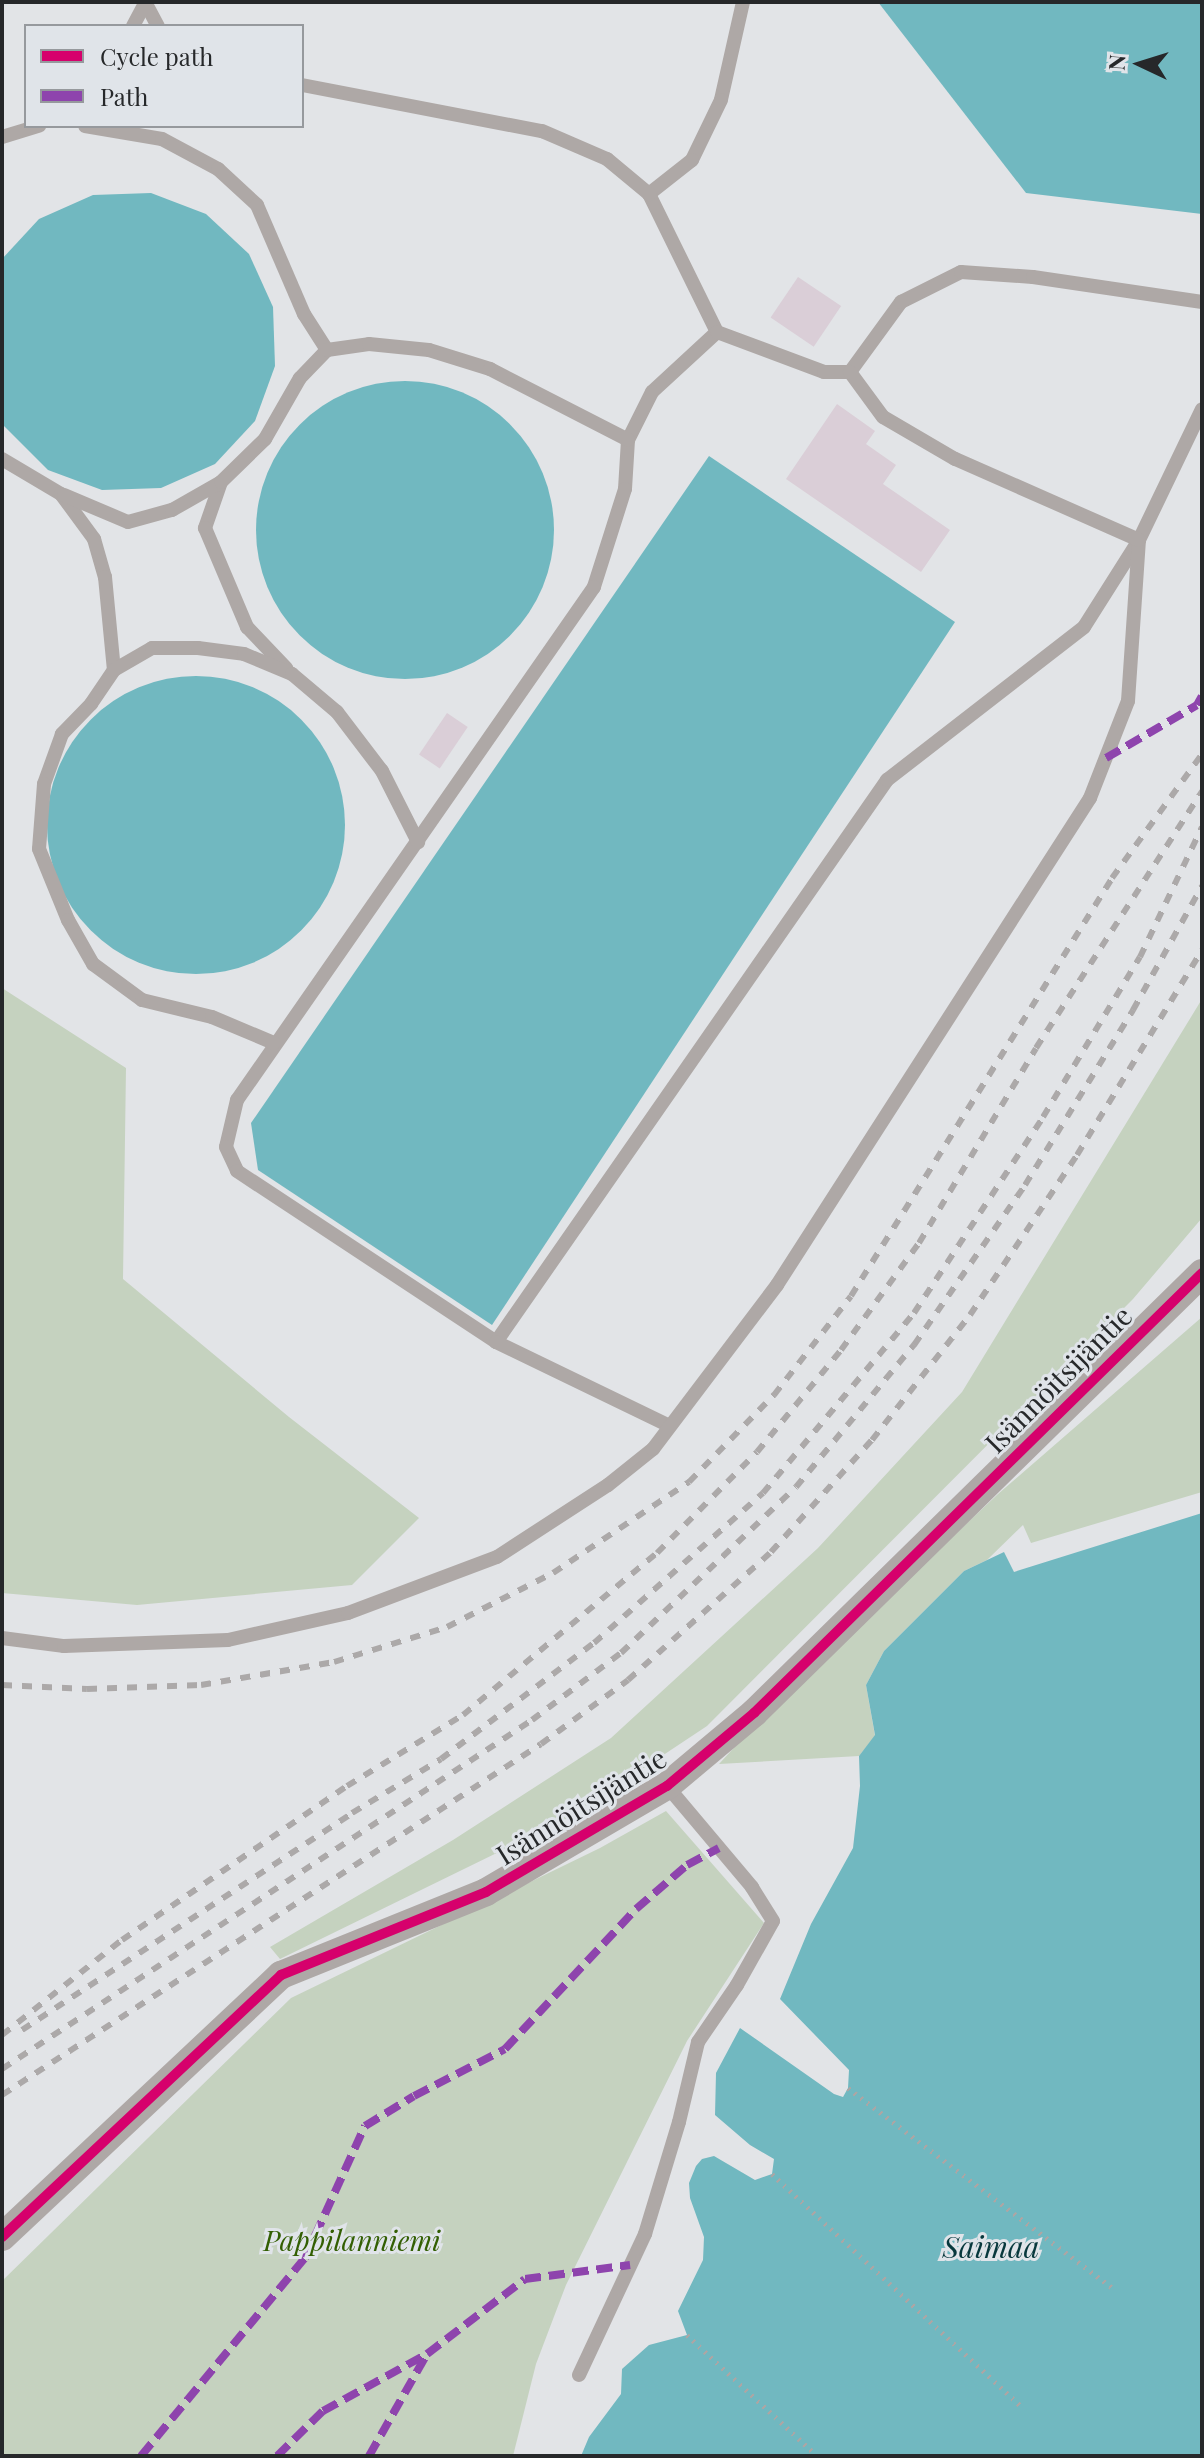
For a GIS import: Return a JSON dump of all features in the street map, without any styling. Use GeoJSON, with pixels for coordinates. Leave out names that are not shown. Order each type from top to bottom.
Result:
{"type":"FeatureCollection","features":[{"type":"Feature","properties":{"kind":"street","name":"Isännöitsijäntie"},"geometry":{"type":"LineString","coordinates":[[2,2237],[281,1975],[486,1892],[667,1786],[754,1713],[1202,1273]]}},
{"type":"Feature","properties":{"kind":"lane"},"geometry":{"type":"LineString","coordinates":[[134,24],[146,2]]}},
{"type":"Feature","properties":{"kind":"lane"},"geometry":{"type":"LineString","coordinates":[[146,2],[157,24]]}},
{"type":"Feature","properties":{"kind":"lane"},"geometry":{"type":"LineString","coordinates":[[649,194],[692,160],[721,100],[743,2]]}},
{"type":"Feature","properties":{"kind":"lane"},"geometry":{"type":"LineString","coordinates":[[304,85],[542,131],[607,159],[649,194],[717,332],[824,372],[850,372]]}},
{"type":"Feature","properties":{"kind":"lane"},"geometry":{"type":"LineString","coordinates":[[2,137],[32,128]]}},
{"type":"Feature","properties":{"kind":"lane"},"geometry":{"type":"LineString","coordinates":[[109,128],[145,131],[162,139],[218,169],[257,205],[304,314],[327,350]]}},
{"type":"Feature","properties":{"kind":"lane"},"geometry":{"type":"LineString","coordinates":[[850,372],[901,302],[961,272],[1033,277],[1202,302]]}},
{"type":"Feature","properties":{"kind":"lane"},"geometry":{"type":"LineString","coordinates":[[670,1426],[496,1342],[237,1171],[226,1147],[237,1100],[274,1043],[418,842],[594,587],[625,489],[628,440],[652,392],[717,332]]}},
{"type":"Feature","properties":{"kind":"lane"},"geometry":{"type":"LineString","coordinates":[[2,459],[61,494],[128,522],[172,510],[221,482],[265,439],[300,378],[327,350],[369,344],[429,350],[490,369],[628,440]]}},
{"type":"Feature","properties":{"kind":"lane"},"geometry":{"type":"LineString","coordinates":[[850,372],[883,417],[955,459],[1139,540]]}},
{"type":"Feature","properties":{"kind":"lane"},"geometry":{"type":"LineString","coordinates":[[496,1342],[887,780],[1084,627],[1139,540],[1202,409]]}},
{"type":"Feature","properties":{"kind":"lane"},"geometry":{"type":"LineString","coordinates":[[221,482],[205,528],[218,565],[247,627],[292,674],[337,712],[382,771],[418,842]]}},
{"type":"Feature","properties":{"kind":"lane"},"geometry":{"type":"LineString","coordinates":[[61,494],[94,539],[105,577],[114,670]]}},
{"type":"Feature","properties":{"kind":"lane"},"geometry":{"type":"LineString","coordinates":[[2,1638],[64,1646],[228,1640],[348,1613],[497,1557],[608,1485],[653,1449],[777,1285],[1090,798],[1128,701],[1139,540]]}},
{"type":"Feature","properties":{"kind":"lane"},"geometry":{"type":"LineString","coordinates":[[274,1043],[212,1017],[142,1000],[93,964],[68,920],[39,849],[44,784],[62,734],[91,704],[114,670],[152,648],[198,648],[244,654],[292,674]]}},
{"type":"Feature","properties":{"kind":"lane"},"geometry":{"type":"LineString","coordinates":[[579,2375],[645,2234],[679,2122],[698,2042],[737,1985],[773,1921],[752,1887],[667,1786]]}},
{"type":"Feature","properties":{"kind":"path"},"geometry":{"type":"LineString","coordinates":[[848,2088],[1114,2289]]}},
{"type":"Feature","properties":{"kind":"path"},"geometry":{"type":"LineString","coordinates":[[772,2174],[1021,2406]]}},
{"type":"Feature","properties":{"kind":"path"},"geometry":{"type":"LineString","coordinates":[[687,2335],[817,2456]]}},
{"type":"Feature","properties":{"kind":"green space"},"geometry":{"type":"Polygon","coordinates":[[[2,988],[126,1068],[123,1279],[289,1417],[419,1518],[352,1585],[137,1605],[2,1593],[2,988]]]}},
{"type":"Feature","properties":{"kind":"green space"},"geometry":{"type":"Polygon","coordinates":[[[1202,999],[1202,1218],[1133,1299],[707,1726],[570,1817],[280,1959],[270,1947],[453,1840],[611,1738],[818,1548],[962,1392],[1202,999]]]}},
{"type":"Feature","properties":{"kind":"green space"},"geometry":{"type":"Polygon","coordinates":[[[1202,1317],[1202,1492],[1031,1543],[1023,1525],[987,1560],[964,1571],[884,1651],[866,1685],[875,1736],[859,1756],[719,1764],[767,1712],[998,1494],[1202,1317]]]}},
{"type":"Feature","properties":{"kind":"green space","name":"Pappilanniemi"},"geometry":{"type":"Polygon","coordinates":[[[666,1811],[764,1923],[687,2041],[566,2285],[536,2364],[513,2456],[2,2456],[2,2281],[291,1998],[600,1848],[666,1811]]]}},
{"type":"Feature","properties":{"kind":"water"},"geometry":{"type":"Polygon","coordinates":[[[878,2],[1202,2],[1202,214],[1026,193],[878,2]]]}},
{"type":"Feature","properties":{"kind":"water"},"geometry":{"type":"Polygon","coordinates":[[[151,193],[206,214],[249,254],[273,307],[275,366],[255,421],[215,464],[161,488],[102,490],[48,470],[2,424],[2,259],[39,219],[93,195],[151,193]]]}},
{"type":"Feature","properties":{"kind":"water"},"geometry":{"type":"Polygon","coordinates":[[[405,381],[434,384],[462,393],[488,406],[510,425],[529,447],[542,473],[551,501],[554,530],[551,559],[542,587],[529,613],[510,635],[488,654],[462,667],[434,676],[405,679],[376,676],[348,667],[322,654],[300,635],[281,613],[268,587],[259,559],[256,530],[259,501],[268,473],[281,447],[300,425],[322,406],[348,393],[376,384],[405,381]]]}},
{"type":"Feature","properties":{"kind":"water"},"geometry":{"type":"Polygon","coordinates":[[[709,456],[955,622],[492,1325],[258,1170],[251,1123],[709,456]]]}},
{"type":"Feature","properties":{"kind":"water"},"geometry":{"type":"Polygon","coordinates":[[[196,676],[225,679],[253,688],[279,702],[301,720],[319,742],[333,768],[342,796],[345,825],[342,854],[333,882],[319,908],[301,930],[279,948],[253,962],[225,971],[196,974],[167,971],[139,962],[113,948],[91,930],[73,908],[59,882],[50,854],[47,825],[50,796],[59,768],[73,742],[91,720],[113,702],[139,688],[167,679],[196,676]]]}},
{"type":"Feature","properties":{"kind":"water","name":"Saimaa"},"geometry":{"type":"Polygon","coordinates":[[[1202,1513],[1202,2456],[581,2456],[589,2437],[621,2394],[622,2369],[649,2345],[687,2335],[678,2311],[703,2260],[704,2237],[690,2198],[689,2183],[696,2166],[702,2159],[714,2156],[755,2180],[772,2174],[774,2159],[750,2145],[715,2115],[716,2073],[740,2028],[834,2094],[843,2097],[848,2088],[849,2070],[780,1999],[811,1924],[853,1848],[860,1786],[859,1756],[875,1735],[866,1685],[884,1651],[964,1571],[1004,1552],[1014,1572],[1202,1513]]]}},
{"type":"Feature","properties":{"kind":"building"},"geometry":{"type":"Polygon","coordinates":[[[798,277],[841,306],[814,347],[771,318],[798,277]]]}},
{"type":"Feature","properties":{"kind":"building"},"geometry":{"type":"Polygon","coordinates":[[[837,404],[875,431],[866,444],[896,465],[883,484],[950,530],[921,572],[786,479],[837,404]]]}},
{"type":"Feature","properties":{"kind":"building"},"geometry":{"type":"Polygon","coordinates":[[[447,713],[468,727],[440,768],[419,754],[447,713]]]}},
{"type":"Feature","properties":{"kind":"railway"},"geometry":{"type":"LineString","coordinates":[[2,1685],[87,1689],[201,1685],[334,1662],[447,1627],[553,1573],[689,1482],[774,1395],[851,1296],[1112,878],[1202,754]]}},
{"type":"Feature","properties":{"kind":"railway"},"geometry":{"type":"LineString","coordinates":[[2,2035],[122,1940],[347,1786],[463,1715],[657,1553],[757,1452],[841,1350],[919,1243],[1036,1048],[1202,791]]}},
{"type":"Feature","properties":{"kind":"railway"},"geometry":{"type":"LineString","coordinates":[[22,2030],[352,1813],[441,1759],[594,1643],[763,1493],[914,1313],[1043,1117],[1140,957],[1202,827]]}},
{"type":"Feature","properties":{"kind":"railway"},"geometry":{"type":"LineString","coordinates":[[2,2069],[532,1720],[621,1653],[796,1487],[914,1345],[1025,1185],[1133,1010],[1202,886]]}},
{"type":"Feature","properties":{"kind":"railway"},"geometry":{"type":"LineString","coordinates":[[2,2095],[541,1744],[628,1680],[771,1552],[872,1440],[970,1315],[1077,1155],[1202,950]]}},
{"type":"Feature","properties":{"kind":"marked path"},"geometry":{"type":"LineString","coordinates":[[1106,758],[1197,705],[1202,696]]}},
{"type":"Feature","properties":{"kind":"marked path"},"geometry":{"type":"LineString","coordinates":[[141,2456],[305,2258],[365,2126],[414,2096],[505,2049],[636,1909],[687,1865],[719,1848]]}},
{"type":"Feature","properties":{"kind":"marked path"},"geometry":{"type":"LineString","coordinates":[[369,2456],[427,2354],[525,2279],[630,2265]]}},
{"type":"Feature","properties":{"kind":"marked path"},"geometry":{"type":"LineString","coordinates":[[277,2456],[323,2411],[427,2354]]}},
{"type":"Feature","properties":{"kind":"cycle path"},"geometry":{"type":"LineString","coordinates":[[2,2237],[281,1975],[486,1892],[667,1786],[754,1713],[1202,1273]]}}]}
